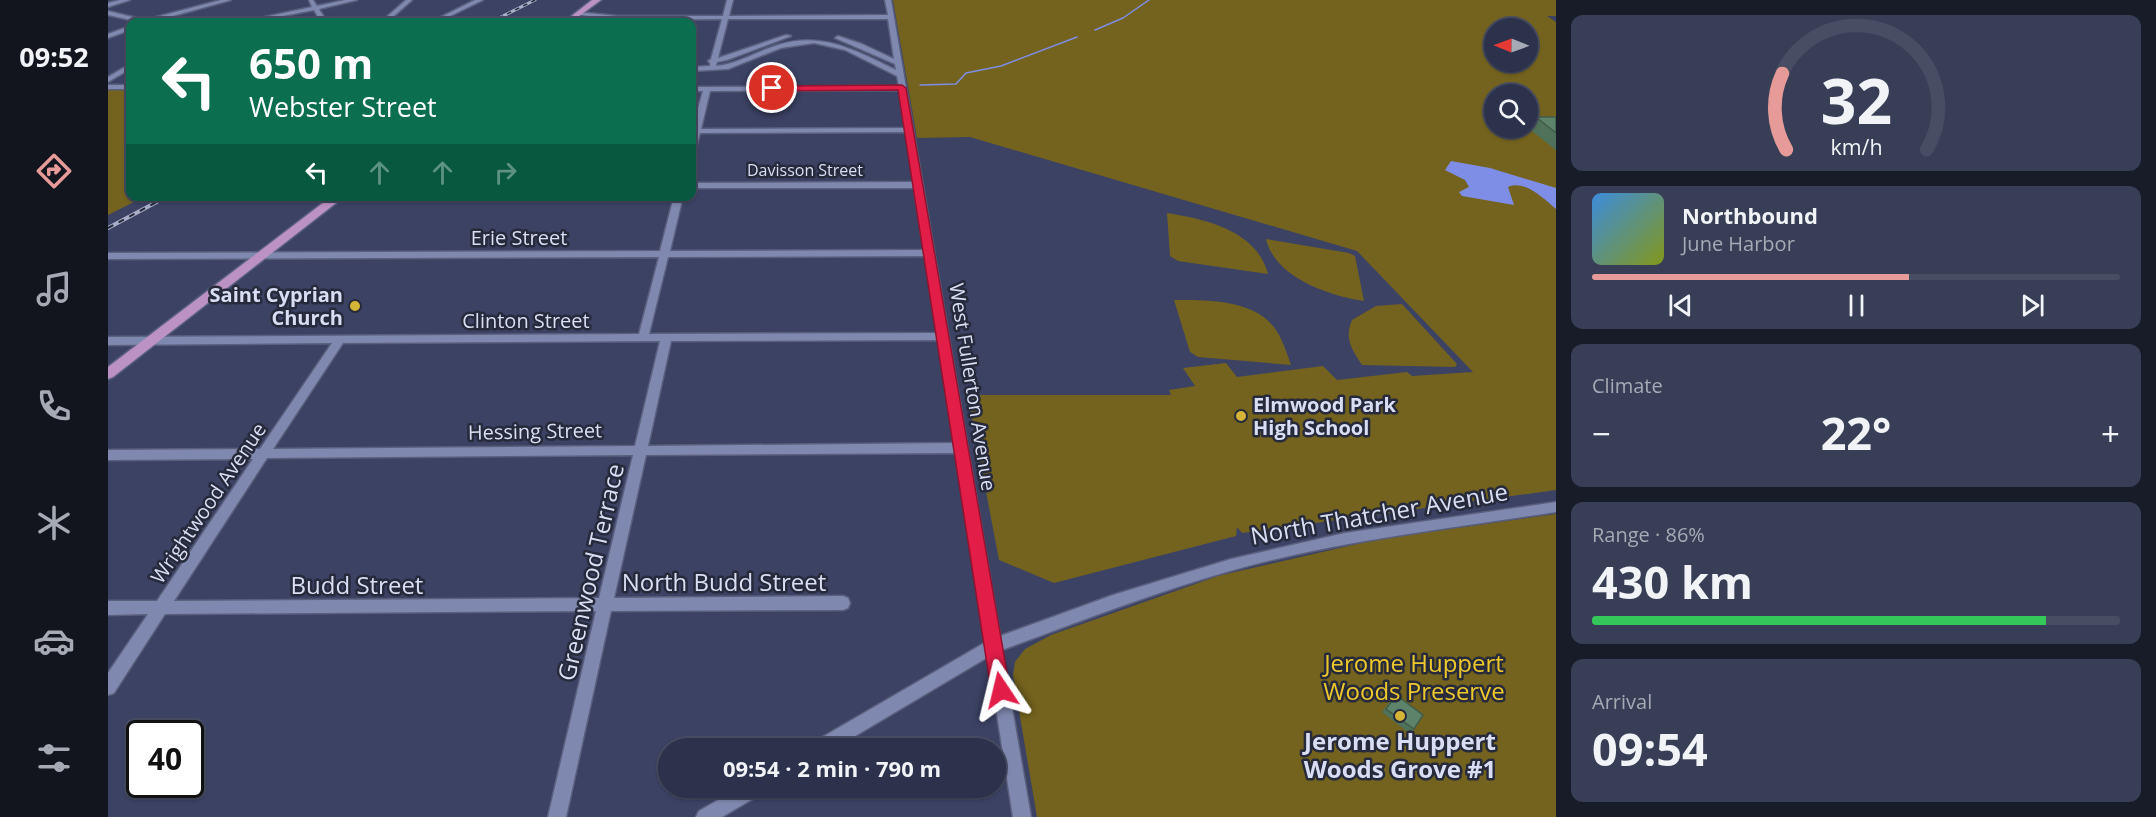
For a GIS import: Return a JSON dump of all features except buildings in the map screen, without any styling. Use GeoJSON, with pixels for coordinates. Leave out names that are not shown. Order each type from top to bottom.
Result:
{"type":"FeatureCollection","features":[{"type":"Feature","properties":{"kind":"main road"},"geometry":{"type":"LineString","coordinates":[[573,18],[597,0]]}},
{"type":"Feature","properties":{"kind":"main road"},"geometry":{"type":"LineString","coordinates":[[108,374],[334,201]]}},
{"type":"Feature","properties":{"kind":"street"},"geometry":{"type":"LineString","coordinates":[[108,5],[127,0]]}},
{"type":"Feature","properties":{"kind":"street"},"geometry":{"type":"LineString","coordinates":[[161,18],[228,0]]}},
{"type":"Feature","properties":{"kind":"street"},"geometry":{"type":"LineString","coordinates":[[311,0],[322,18]]}},
{"type":"Feature","properties":{"kind":"street"},"geometry":{"type":"LineString","coordinates":[[263,18],[354,0]]}},
{"type":"Feature","properties":{"kind":"street"},"geometry":{"type":"LineString","coordinates":[[388,18],[408,0]]}},
{"type":"Feature","properties":{"kind":"street"},"geometry":{"type":"LineString","coordinates":[[442,18],[480,0]]}},
{"type":"Feature","properties":{"kind":"street"},"geometry":{"type":"LineString","coordinates":[[713,65],[730,0]]}},
{"type":"Feature","properties":{"kind":"street","name":"West Fullerton Avenue"},"geometry":{"type":"LineString","coordinates":[[888,0],[1022,817]]}},
{"type":"Feature","properties":{"kind":"street"},"geometry":{"type":"LineString","coordinates":[[108,13],[129,18]]}},
{"type":"Feature","properties":{"kind":"street"},"geometry":{"type":"LineString","coordinates":[[577,15],[617,18],[890,17]]}},
{"type":"Feature","properties":{"kind":"street"},"geometry":{"type":"LineString","coordinates":[[108,36],[126,29]]}},
{"type":"Feature","properties":{"kind":"street"},"geometry":{"type":"LineString","coordinates":[[696,62],[713,65],[781,37],[817,34],[851,42],[898,63]]}},
{"type":"Feature","properties":{"kind":"street"},"geometry":{"type":"LineString","coordinates":[[696,68],[738,64],[790,43],[814,41],[847,49],[900,75]]}},
{"type":"Feature","properties":{"kind":"street"},"geometry":{"type":"LineString","coordinates":[[108,80],[126,69]]}},
{"type":"Feature","properties":{"kind":"street"},"geometry":{"type":"LineString","coordinates":[[108,87],[126,87]]}},
{"type":"Feature","properties":{"kind":"street"},"geometry":{"type":"LineString","coordinates":[[696,88],[902,88]]}},
{"type":"Feature","properties":{"kind":"street"},"geometry":{"type":"LineString","coordinates":[[696,124],[707,88]]}},
{"type":"Feature","properties":{"kind":"street"},"geometry":{"type":"LineString","coordinates":[[696,131],[909,130]]}},
{"type":"Feature","properties":{"kind":"street","name":"Davisson Street"},"geometry":{"type":"LineString","coordinates":[[696,186],[919,185]]}},
{"type":"Feature","properties":{"kind":"street"},"geometry":{"type":"LineString","coordinates":[[643,338],[678,201]]}},
{"type":"Feature","properties":{"kind":"street","name":"Erie Street"},"geometry":{"type":"LineString","coordinates":[[108,256],[930,253]]}},
{"type":"Feature","properties":{"kind":"street","name":"Clinton Street"},"geometry":{"type":"LineString","coordinates":[[108,341],[944,336]]}},
{"type":"Feature","properties":{"kind":"street","name":"Greenwood Terrace"},"geometry":{"type":"LineString","coordinates":[[557,817],[666,338]]}},
{"type":"Feature","properties":{"kind":"street","name":"Wrightwood Avenue"},"geometry":{"type":"LineString","coordinates":[[108,687],[340,339]]}},
{"type":"Feature","properties":{"kind":"street","name":"Hessing Street"},"geometry":{"type":"LineString","coordinates":[[108,455],[963,448]]}},
{"type":"Feature","properties":{"kind":"street","name":"North Thatcher Avenue"},"geometry":{"type":"LineString","coordinates":[[837,738],[993,646],[1181,579],[1286,551],[1384,532],[1556,507]]}},
{"type":"Feature","properties":{"kind":"street","name":"North Budd Street"},"geometry":{"type":"LineString","coordinates":[[605,604],[843,603]]}},
{"type":"Feature","properties":{"kind":"street","name":"Budd Street"},"geometry":{"type":"LineString","coordinates":[[108,608],[605,604]]}},
{"type":"Feature","properties":{"kind":"street"},"geometry":{"type":"LineString","coordinates":[[705,817],[738,798]]}},
{"type":"Feature","properties":{"kind":"green space"},"geometry":{"type":"Polygon","coordinates":[[[893,0],[1556,0],[1556,16],[1547,16],[1556,22],[1556,490],[1242,533],[1237,527],[1236,536],[1054,583],[999,560],[969,402],[979,395],[1171,395],[1169,390],[1195,386],[1183,368],[1226,363],[1237,377],[1323,366],[1337,380],[1407,372],[1412,376],[1473,372],[1357,251],[970,137],[917,138],[893,0]]]}},
{"type":"Feature","properties":{"kind":"green space"},"geometry":{"type":"Polygon","coordinates":[[[108,89],[126,89],[126,201],[136,201],[108,215],[108,89]]]}},
{"type":"Feature","properties":{"kind":"green space"},"geometry":{"type":"Polygon","coordinates":[[[1167,213],[1198,219],[1241,237],[1262,259],[1268,274],[1178,261],[1170,256],[1167,213]]]}},
{"type":"Feature","properties":{"kind":"green space"},"geometry":{"type":"Polygon","coordinates":[[[1266,239],[1349,253],[1355,256],[1364,301],[1336,295],[1306,283],[1280,264],[1271,253],[1266,239]]]}},
{"type":"Feature","properties":{"kind":"green space"},"geometry":{"type":"Polygon","coordinates":[[[1174,300],[1227,303],[1264,317],[1276,330],[1284,344],[1291,365],[1198,357],[1190,352],[1174,300]]]}},
{"type":"Feature","properties":{"kind":"green space"},"geometry":{"type":"Polygon","coordinates":[[[1402,304],[1457,364],[1455,367],[1362,365],[1352,349],[1349,338],[1352,320],[1376,306],[1402,304]]]}},
{"type":"Feature","properties":{"kind":"green space","name":"Jerome Huppert Woods Preserve"},"geometry":{"type":"Polygon","coordinates":[[[1556,514],[1556,817],[1037,817],[1013,675],[1015,662],[1025,649],[1051,635],[1218,576],[1379,539],[1556,514]]]}},
{"type":"Feature","properties":{"kind":"water"},"geometry":{"type":"Polygon","coordinates":[[[1451,161],[1490,168],[1556,188],[1556,209],[1534,191],[1514,185],[1508,187],[1514,205],[1462,196],[1459,192],[1469,187],[1465,180],[1445,170],[1451,161]]]}},
{"type":"Feature","properties":{"kind":"waterway"},"geometry":{"type":"LineString","coordinates":[[1095,30],[1123,18],[1149,0]]}},
{"type":"Feature","properties":{"kind":"waterway"},"geometry":{"type":"LineString","coordinates":[[920,85],[956,84],[966,73],[1001,66],[1077,37]]}},
{"type":"Feature","properties":{"kind":"railway"},"geometry":{"type":"LineString","coordinates":[[499,18],[535,0]]}},
{"type":"Feature","properties":{"kind":"railway"},"geometry":{"type":"LineString","coordinates":[[108,228],[159,201]]}},
{"type":"Feature","properties":{"kind":"place","name":"Saint Cyprian Church"},"geometry":{"type":"Point","coordinates":[355,306]}},
{"type":"Feature","properties":{"kind":"place","name":"Elmwood Park High School"},"geometry":{"type":"Point","coordinates":[1241,416]}},
{"type":"Feature","properties":{"kind":"place","name":"Jerome Huppert Woods Grove #1"},"geometry":{"type":"Point","coordinates":[1400,716]}},
{"type":"Feature","properties":{"kind":"route"},"geometry":{"type":"LineString","coordinates":[[772,88],[902,88],[1001,690]]}}]}
